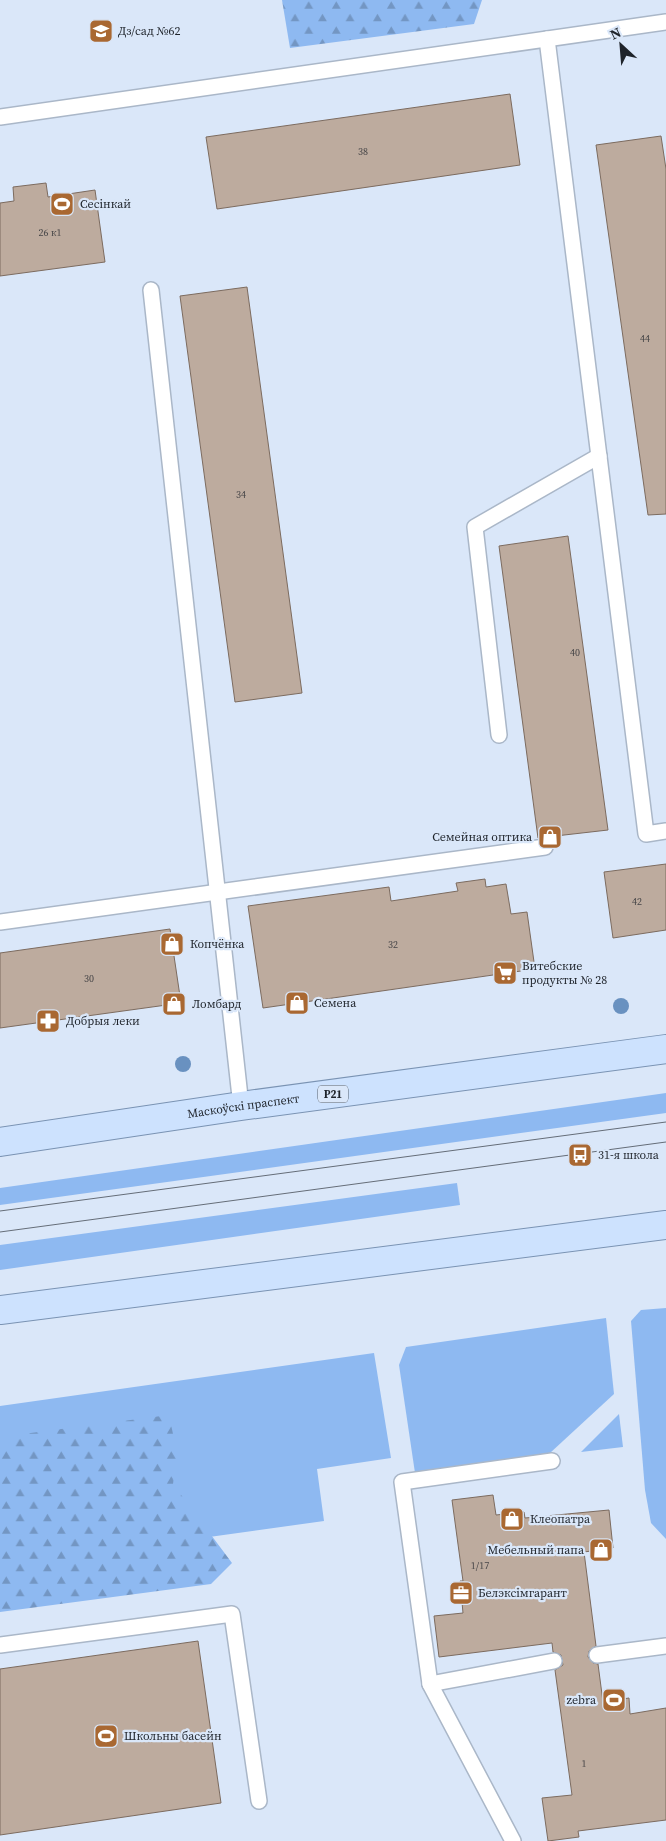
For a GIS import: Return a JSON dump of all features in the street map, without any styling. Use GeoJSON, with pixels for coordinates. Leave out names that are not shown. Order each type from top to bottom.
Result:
{"type":"FeatureCollection","features":[{"type":"Feature","properties":{"kind":"main road","name":"Маскоўскі праспект"},"geometry":{"type":"LineString","coordinates":[[0,1142],[241,1106],[666,1049]]}},
{"type":"Feature","properties":{"kind":"main road"},"geometry":{"type":"LineString","coordinates":[[0,1310],[660,1227]]}},
{"type":"Feature","properties":{"kind":"lane"},"geometry":{"type":"LineString","coordinates":[[0,118],[666,22]]}},
{"type":"Feature","properties":{"kind":"lane"},"geometry":{"type":"LineString","coordinates":[[546,39],[599,456],[639,834],[666,831]]}},
{"type":"Feature","properties":{"kind":"lane"},"geometry":{"type":"LineString","coordinates":[[151,290],[241,1106]]}},
{"type":"Feature","properties":{"kind":"lane"},"geometry":{"type":"LineString","coordinates":[[499,734],[475,527],[599,456]]}},
{"type":"Feature","properties":{"kind":"lane"},"geometry":{"type":"LineString","coordinates":[[0,922],[545,847]]}},
{"type":"Feature","properties":{"kind":"lane"},"geometry":{"type":"LineString","coordinates":[[514,1841],[430,1684],[402,1482],[552,1461]]}},
{"type":"Feature","properties":{"kind":"lane"},"geometry":{"type":"LineString","coordinates":[[0,1645],[232,1614],[259,1801]]}},
{"type":"Feature","properties":{"kind":"lane"},"geometry":{"type":"LineString","coordinates":[[597,1655],[666,1646]]}},
{"type":"Feature","properties":{"kind":"lane"},"geometry":{"type":"LineString","coordinates":[[430,1684],[554,1661]]}},
{"type":"Feature","properties":{"kind":"green space"},"geometry":{"type":"Polygon","coordinates":[[[282,0],[482,0],[474,24],[290,48],[282,0]]]}},
{"type":"Feature","properties":{"kind":"green space"},"geometry":{"type":"Polygon","coordinates":[[[666,1093],[666,1113],[0,1205],[0,1188],[666,1093]]]}},
{"type":"Feature","properties":{"kind":"green space"},"geometry":{"type":"Polygon","coordinates":[[[457,1183],[460,1205],[0,1270],[0,1245],[457,1183]]]}},
{"type":"Feature","properties":{"kind":"green space"},"geometry":{"type":"Polygon","coordinates":[[[666,1308],[666,1539],[651,1523],[645,1490],[631,1321],[641,1310],[666,1308]]]}},
{"type":"Feature","properties":{"kind":"green space"},"geometry":{"type":"Polygon","coordinates":[[[606,1318],[614,1394],[550,1453],[415,1473],[399,1365],[406,1347],[606,1318]]]}},
{"type":"Feature","properties":{"kind":"green space"},"geometry":{"type":"Polygon","coordinates":[[[374,1353],[391,1458],[317,1469],[324,1521],[0,1566],[0,1406],[374,1353]]]}},
{"type":"Feature","properties":{"kind":"green space"},"geometry":{"type":"Polygon","coordinates":[[[619,1414],[623,1447],[581,1452],[619,1414]]]}},
{"type":"Feature","properties":{"kind":"green space"},"geometry":{"type":"Polygon","coordinates":[[[169,1415],[177,1453],[173,1484],[232,1563],[211,1584],[0,1612],[0,1437],[169,1415]]]}},
{"type":"Feature","properties":{"kind":"building"},"geometry":{"type":"Polygon","coordinates":[[[510,94],[520,165],[217,209],[206,137],[510,94]]]}},
{"type":"Feature","properties":{"kind":"building"},"geometry":{"type":"Polygon","coordinates":[[[661,136],[666,169],[666,514],[648,515],[596,145],[661,136]]]}},
{"type":"Feature","properties":{"kind":"building"},"geometry":{"type":"Polygon","coordinates":[[[46,183],[48,197],[95,190],[105,262],[0,276],[0,203],[14,201],[13,187],[46,183]]]}},
{"type":"Feature","properties":{"kind":"building"},"geometry":{"type":"Polygon","coordinates":[[[247,287],[302,693],[235,702],[180,296],[247,287]]]}},
{"type":"Feature","properties":{"kind":"building"},"geometry":{"type":"Polygon","coordinates":[[[568,536],[608,830],[538,838],[499,546],[568,536]]]}},
{"type":"Feature","properties":{"kind":"building"},"geometry":{"type":"Polygon","coordinates":[[[666,864],[666,930],[613,938],[604,872],[666,864]]]}},
{"type":"Feature","properties":{"kind":"building"},"geometry":{"type":"Polygon","coordinates":[[[485,879],[486,887],[506,884],[511,914],[527,912],[535,969],[263,1008],[248,906],[389,887],[391,901],[458,891],[456,883],[485,879]]]}},
{"type":"Feature","properties":{"kind":"building"},"geometry":{"type":"Polygon","coordinates":[[[170,929],[181,1003],[0,1028],[0,953],[170,929]]]}},
{"type":"Feature","properties":{"kind":"building"},"geometry":{"type":"Polygon","coordinates":[[[493,1495],[496,1515],[524,1512],[525,1518],[609,1510],[613,1548],[584,1552],[596,1646],[589,1651],[588,1657],[593,1663],[598,1664],[603,1702],[629,1698],[630,1714],[666,1708],[666,1820],[578,1831],[579,1837],[548,1841],[542,1798],[572,1795],[555,1670],[563,1665],[561,1655],[553,1652],[552,1643],[439,1657],[434,1616],[463,1613],[460,1581],[463,1581],[452,1500],[493,1495]]]}},
{"type":"Feature","properties":{"kind":"building","name":"Школьны басейн"},"geometry":{"type":"Polygon","coordinates":[[[198,1641],[221,1803],[0,1835],[0,1669],[198,1641]]]}},
{"type":"Feature","properties":{"kind":"tram line"},"geometry":{"type":"LineString","coordinates":[[0,1211],[666,1122]]}},
{"type":"Feature","properties":{"kind":"tram line"},"geometry":{"type":"LineString","coordinates":[[0,1232],[666,1142]]}},
{"type":"Feature","properties":{"kind":"place","name":"Дз/сад №62"},"geometry":{"type":"Point","coordinates":[101,31]}},
{"type":"Feature","properties":{"kind":"place","name":"Сесінкай"},"geometry":{"type":"Point","coordinates":[62,204]}},
{"type":"Feature","properties":{"kind":"place","name":"Семейная оптика"},"geometry":{"type":"Point","coordinates":[550,837]}},
{"type":"Feature","properties":{"kind":"place","name":"Копчёнка"},"geometry":{"type":"Point","coordinates":[172,944]}},
{"type":"Feature","properties":{"kind":"place","name":"Витебские продукты № 28"},"geometry":{"type":"Point","coordinates":[505,973]}},
{"type":"Feature","properties":{"kind":"place","name":"Семена"},"geometry":{"type":"Point","coordinates":[297,1003]}},
{"type":"Feature","properties":{"kind":"place","name":"Ломбард"},"geometry":{"type":"Point","coordinates":[174,1004]}},
{"type":"Feature","properties":{"kind":"place","name":"Добрыя леки"},"geometry":{"type":"Point","coordinates":[48,1021]}},
{"type":"Feature","properties":{"kind":"place","name":"31-я школа"},"geometry":{"type":"Point","coordinates":[580,1155]}},
{"type":"Feature","properties":{"kind":"place","name":"Клеопатра"},"geometry":{"type":"Point","coordinates":[512,1519]}},
{"type":"Feature","properties":{"kind":"place","name":"Мебельный папа"},"geometry":{"type":"Point","coordinates":[601,1550]}},
{"type":"Feature","properties":{"kind":"place","name":"Белэксімгарант"},"geometry":{"type":"Point","coordinates":[461,1593]}},
{"type":"Feature","properties":{"kind":"place","name":"zebra"},"geometry":{"type":"Point","coordinates":[614,1700]}},
{"type":"Feature","properties":{"kind":"place","name":"Школьны басейн"},"geometry":{"type":"Point","coordinates":[106,1736]}}]}
